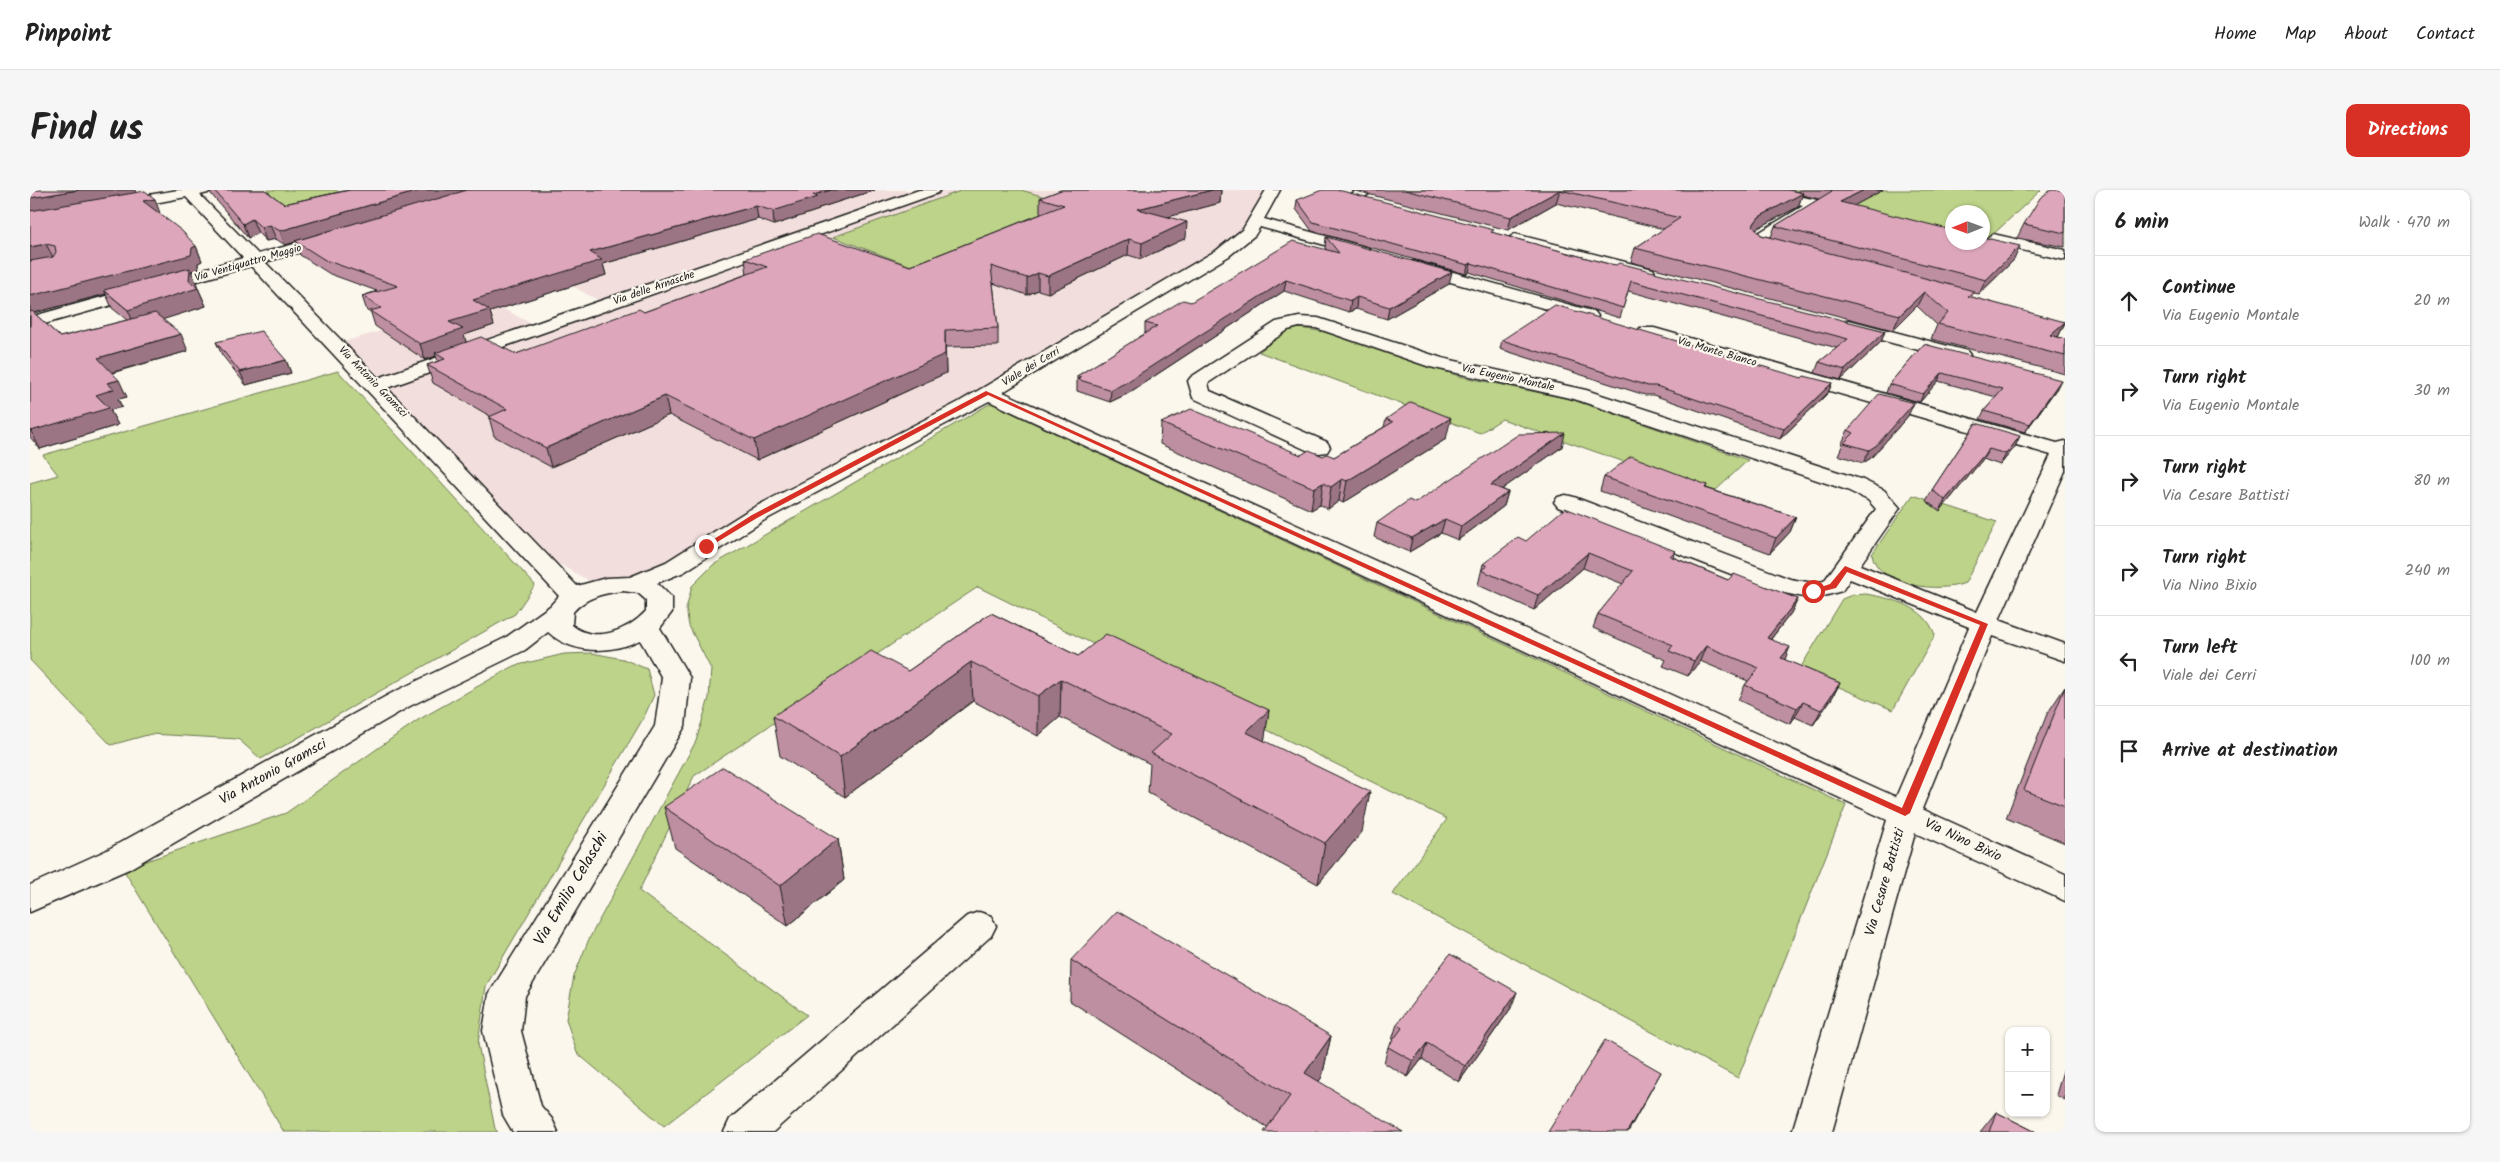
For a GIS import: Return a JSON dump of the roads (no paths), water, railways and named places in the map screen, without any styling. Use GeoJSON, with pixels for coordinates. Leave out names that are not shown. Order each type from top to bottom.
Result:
{"type":"FeatureCollection","features":[{"type":"Feature","properties":{"kind":"street","name":"Via delle Arnasche"},"geometry":{"type":"LineString","coordinates":[[376,385],[933,190]]}},
{"type":"Feature","properties":{"kind":"street","name":"Viale dei Cerri"},"geometry":{"type":"LineString","coordinates":[[631,585],[675,567],[755,516],[988,393],[1223,253],[1242,240],[1256,221],[1273,190]]}},
{"type":"Feature","properties":{"kind":"street","name":"Via Antonio Gramsci"},"geometry":{"type":"LineString","coordinates":[[193,191],[557,577],[566,605],[558,627],[571,638]]}},
{"type":"Feature","properties":{"kind":"street"},"geometry":{"type":"LineString","coordinates":[[105,207],[193,191]]}},
{"type":"Feature","properties":{"kind":"street"},"geometry":{"type":"LineString","coordinates":[[1337,192],[1361,194],[1383,204]]}},
{"type":"Feature","properties":{"kind":"street"},"geometry":{"type":"LineString","coordinates":[[1762,192],[1786,193],[1818,204],[1758,238],[1758,241],[1771,247],[1800,254]]}},
{"type":"Feature","properties":{"kind":"street"},"geometry":{"type":"LineString","coordinates":[[1256,221],[1381,256]]}},
{"type":"Feature","properties":{"kind":"street","name":"Via Ventiquattro Maggio"},"geometry":{"type":"LineString","coordinates":[[30,323],[352,233]]}},
{"type":"Feature","properties":{"kind":"street"},"geometry":{"type":"LineString","coordinates":[[1498,234],[1662,277]]}},
{"type":"Feature","properties":{"kind":"street"},"geometry":{"type":"LineString","coordinates":[[1993,239],[2065,255]]}},
{"type":"Feature","properties":{"kind":"street"},"geometry":{"type":"LineString","coordinates":[[1400,262],[1602,320]]}},
{"type":"Feature","properties":{"kind":"street","name":"Via Eugenio Montale"},"geometry":{"type":"LineString","coordinates":[[1319,447],[1200,394],[1198,382],[1282,326],[1299,322],[1318,323],[1464,370],[1537,383],[1579,394],[1855,484],[1876,494],[1888,508],[1833,586],[1813,591],[1784,586],[1566,502]]}},
{"type":"Feature","properties":{"kind":"street"},"geometry":{"type":"LineString","coordinates":[[1834,322],[1978,360]]}},
{"type":"Feature","properties":{"kind":"street","name":"Via Monte Bianco"},"geometry":{"type":"LineString","coordinates":[[1631,328],[2064,450]]}},
{"type":"Feature","properties":{"kind":"street","name":"Via Nino Bixio"},"geometry":{"type":"LineString","coordinates":[[988,393],[2065,888]]}},
{"type":"Feature","properties":{"kind":"street","name":"Via Cesare Battisti"},"geometry":{"type":"LineString","coordinates":[[1812,1132],[1905,813],[1984,624],[2064,450]]}},
{"type":"Feature","properties":{"kind":"street"},"geometry":{"type":"LineString","coordinates":[[644,639],[659,612],[659,598],[675,567]]}},
{"type":"Feature","properties":{"kind":"street"},"geometry":{"type":"LineString","coordinates":[[1845,568],[1984,624],[2065,653]]}},
{"type":"Feature","properties":{"kind":"street","name":"Via Antonio Gramsci"},"geometry":{"type":"LineString","coordinates":[[557,577],[597,587]]}},
{"type":"Feature","properties":{"kind":"street","name":"Via Antonio Gramsci"},"geometry":{"type":"LineString","coordinates":[[30,899],[117,860],[400,700],[514,644],[566,605],[597,587],[623,583],[646,587],[659,598]]}},
{"type":"Feature","properties":{"kind":"street","name":"Via Antonio Gramsci"},"geometry":{"type":"LineString","coordinates":[[514,644],[571,638],[594,643],[644,639]]}},
{"type":"Feature","properties":{"kind":"street","name":"Via Emilio Celaschi"},"geometry":{"type":"LineString","coordinates":[[538,1132],[523,1115],[502,1032],[507,994],[670,726],[676,678],[644,639]]}},
{"type":"Feature","properties":{"kind":"street"},"geometry":{"type":"LineString","coordinates":[[744,1132],[979,926]]}}]}
